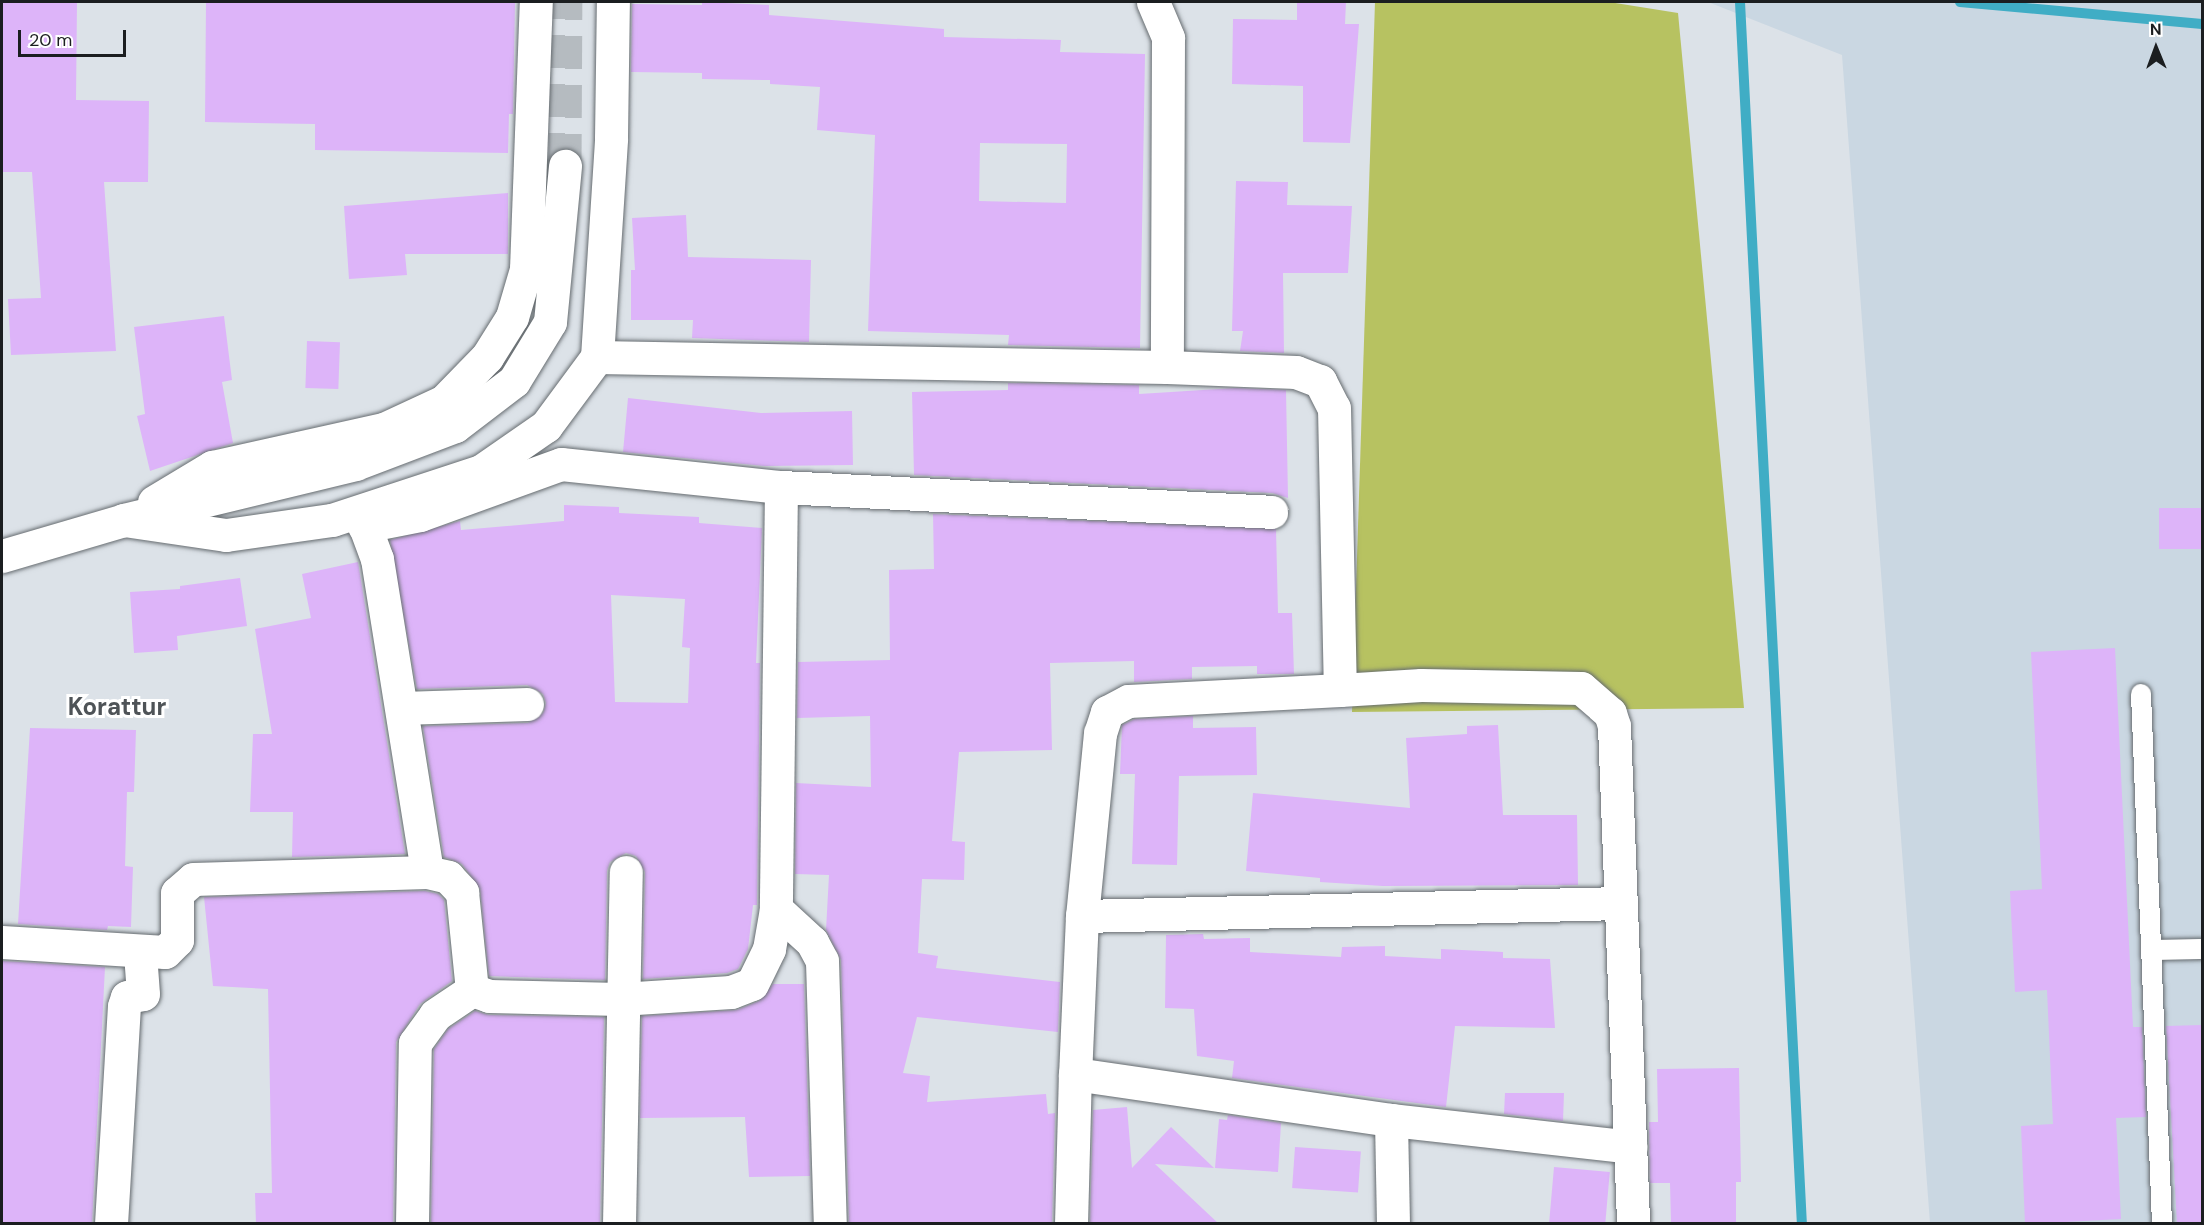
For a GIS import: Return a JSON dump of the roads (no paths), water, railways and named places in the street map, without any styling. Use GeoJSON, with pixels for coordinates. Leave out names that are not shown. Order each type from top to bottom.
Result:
{"type":"FeatureCollection","features":[{"type":"Feature","properties":{"kind":"street"},"geometry":{"type":"LineString","coordinates":[[124,520],[212,467],[384,429],[444,401],[487,357],[512,317],[526,268],[536,2]]}},
{"type":"Feature","properties":{"kind":"street"},"geometry":{"type":"LineString","coordinates":[[362,520],[481,471],[546,426],[597,357],[611,138],[614,2]]}},
{"type":"Feature","properties":{"kind":"street"},"geometry":{"type":"LineString","coordinates":[[1153,2],[1168,38],[1167,367]]}},
{"type":"Feature","properties":{"kind":"street"},"geometry":{"type":"LineString","coordinates":[[2,556],[124,520],[355,464],[455,426],[514,381],[550,321],[565,166]]}},
{"type":"Feature","properties":{"kind":"street"},"geometry":{"type":"LineString","coordinates":[[597,357],[1167,367],[1296,372],[1320,381],[1334,408],[1340,690]]}},
{"type":"Feature","properties":{"kind":"street"},"geometry":{"type":"LineString","coordinates":[[124,520],[226,535],[420,515],[561,464],[781,487],[1271,512]]}},
{"type":"Feature","properties":{"kind":"street"},"geometry":{"type":"LineString","coordinates":[[472,990],[489,996],[620,999],[731,992],[752,984],[769,949],[776,909],[781,487]]}},
{"type":"Feature","properties":{"kind":"street"},"geometry":{"type":"LineString","coordinates":[[362,520],[377,559],[427,872]]}},
{"type":"Feature","properties":{"kind":"street"},"geometry":{"type":"LineString","coordinates":[[1071,1224],[1082,916],[1100,733],[1107,712],[1128,700],[1421,685],[1581,688],[1610,713],[1614,726],[1633,1224]]}},
{"type":"Feature","properties":{"kind":"street"},"geometry":{"type":"LineString","coordinates":[[402,708],[527,704]]}},
{"type":"Feature","properties":{"kind":"street"},"geometry":{"type":"LineString","coordinates":[[2,942],[140,953],[165,952],[177,940],[177,893],[193,879],[427,872],[448,877],[462,892],[472,990]]}},
{"type":"Feature","properties":{"kind":"street"},"geometry":{"type":"LineString","coordinates":[[619,1224],[620,999],[626,872]]}},
{"type":"Feature","properties":{"kind":"street"},"geometry":{"type":"LineString","coordinates":[[1082,916],[1620,903]]}},
{"type":"Feature","properties":{"kind":"street"},"geometry":{"type":"LineString","coordinates":[[776,909],[812,942],[822,961],[830,1224]]}},
{"type":"Feature","properties":{"kind":"street"},"geometry":{"type":"LineString","coordinates":[[111,1224],[124,1006],[127,997],[143,994],[140,953]]}},
{"type":"Feature","properties":{"kind":"street"},"geometry":{"type":"LineString","coordinates":[[412,1224],[415,1043],[435,1015],[472,990]]}},
{"type":"Feature","properties":{"kind":"street"},"geometry":{"type":"LineString","coordinates":[[1075,1074],[1391,1120],[1630,1148]]}},
{"type":"Feature","properties":{"kind":"street"},"geometry":{"type":"LineString","coordinates":[[1391,1120],[1393,1224]]}},
{"type":"Feature","properties":{"kind":"lane"},"geometry":{"type":"LineString","coordinates":[[2141,694],[2162,1224]]}},
{"type":"Feature","properties":{"kind":"lane"},"geometry":{"type":"LineString","coordinates":[[2152,950],[2202,949]]}},
{"type":"Feature","properties":{"kind":"waterway"},"geometry":{"type":"LineString","coordinates":[[1740,2],[1802,1224]]}},
{"type":"Feature","properties":{"kind":"waterway"},"geometry":{"type":"LineString","coordinates":[[1960,2],[2202,24]]}},
{"type":"Feature","properties":{"kind":"tunnel"},"geometry":{"type":"LineString","coordinates":[[565,166],[566,2]]}},
{"type":"Feature","properties":{"kind":"district","name":"Korattur"},"geometry":{"type":"Point","coordinates":[117,707]}}]}
